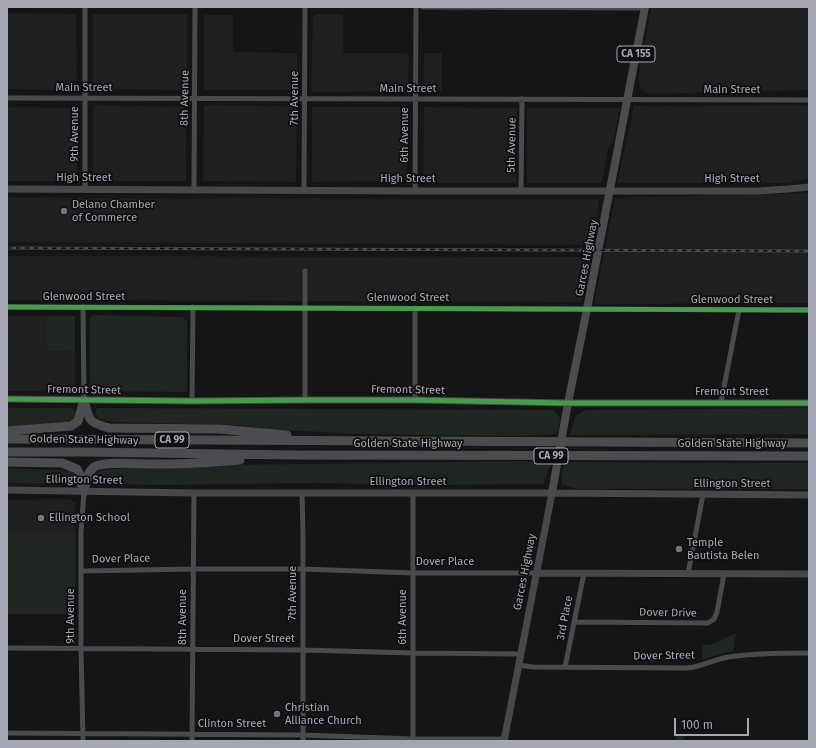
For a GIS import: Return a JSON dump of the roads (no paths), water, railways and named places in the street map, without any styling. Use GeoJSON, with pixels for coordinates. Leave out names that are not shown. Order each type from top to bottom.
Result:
{"type":"FeatureCollection","features":[{"type":"Feature","properties":{"kind":"highway"},"geometry":{"type":"LineString","coordinates":[[7,431],[71,426],[78,421],[84,400]]}},
{"type":"Feature","properties":{"kind":"highway"},"geometry":{"type":"LineString","coordinates":[[84,400],[90,420],[96,424],[109,428],[219,429],[336,440]]}},
{"type":"Feature","properties":{"kind":"highway","name":"Golden State Highway"},"geometry":{"type":"LineString","coordinates":[[7,439],[809,443]]}},
{"type":"Feature","properties":{"kind":"highway","name":"Golden State Highway"},"geometry":{"type":"LineString","coordinates":[[7,452],[294,455],[809,456]]}},
{"type":"Feature","properties":{"kind":"highway"},"geometry":{"type":"LineString","coordinates":[[84,492],[89,471],[98,465],[198,463],[294,455]]}},
{"type":"Feature","properties":{"kind":"highway"},"geometry":{"type":"LineString","coordinates":[[7,462],[62,463],[77,470],[80,475],[80,481],[84,492]]}},
{"type":"Feature","properties":{"kind":"main road","name":"Garces Highway"},"geometry":{"type":"LineString","coordinates":[[552,493],[568,403],[588,309],[645,8]]}},
{"type":"Feature","properties":{"kind":"street","name":"9th Avenue"},"geometry":{"type":"LineString","coordinates":[[85,7],[85,188]]}},
{"type":"Feature","properties":{"kind":"street","name":"8th Avenue"},"geometry":{"type":"LineString","coordinates":[[194,189],[195,7]]}},
{"type":"Feature","properties":{"kind":"street","name":"7th Avenue"},"geometry":{"type":"LineString","coordinates":[[304,190],[306,7]]}},
{"type":"Feature","properties":{"kind":"street","name":"6th Avenue"},"geometry":{"type":"LineString","coordinates":[[415,191],[416,7]]}},
{"type":"Feature","properties":{"kind":"street"},"geometry":{"type":"LineString","coordinates":[[423,7],[645,8]]}},
{"type":"Feature","properties":{"kind":"street","name":"Main Street"},"geometry":{"type":"LineString","coordinates":[[7,98],[809,100]]}},
{"type":"Feature","properties":{"kind":"street","name":"5th Avenue"},"geometry":{"type":"LineString","coordinates":[[521,191],[522,99]]}},
{"type":"Feature","properties":{"kind":"street","name":"High Street"},"geometry":{"type":"LineString","coordinates":[[7,188],[521,191],[758,190],[809,187]]}},
{"type":"Feature","properties":{"kind":"street"},"geometry":{"type":"LineString","coordinates":[[305,271],[305,400]]}},
{"type":"Feature","properties":{"kind":"street","name":"Glenwood Street"},"geometry":{"type":"LineString","coordinates":[[7,307],[809,310]]}},
{"type":"Feature","properties":{"kind":"street"},"geometry":{"type":"LineString","coordinates":[[82,307],[84,400]]}},
{"type":"Feature","properties":{"kind":"street"},"geometry":{"type":"LineString","coordinates":[[192,400],[193,307]]}},
{"type":"Feature","properties":{"kind":"street"},"geometry":{"type":"LineString","coordinates":[[415,308],[415,400]]}},
{"type":"Feature","properties":{"kind":"street"},"geometry":{"type":"LineString","coordinates":[[721,402],[739,310]]}},
{"type":"Feature","properties":{"kind":"street","name":"Fremont Street"},"geometry":{"type":"LineString","coordinates":[[7,399],[415,400],[568,403],[809,403]]}},
{"type":"Feature","properties":{"kind":"street","name":"Ellington Street"},"geometry":{"type":"LineString","coordinates":[[7,490],[194,493],[809,495]]}},
{"type":"Feature","properties":{"kind":"street","name":"9th Avenue"},"geometry":{"type":"LineString","coordinates":[[83,741],[81,532],[84,492]]}},
{"type":"Feature","properties":{"kind":"street","name":"8th Avenue"},"geometry":{"type":"LineString","coordinates":[[192,741],[194,493]]}},
{"type":"Feature","properties":{"kind":"street","name":"7th Avenue"},"geometry":{"type":"LineString","coordinates":[[302,493],[303,741]]}},
{"type":"Feature","properties":{"kind":"street","name":"6th Avenue"},"geometry":{"type":"LineString","coordinates":[[413,493],[413,740]]}},
{"type":"Feature","properties":{"kind":"street","name":"Garces Highway"},"geometry":{"type":"LineString","coordinates":[[504,740],[552,493]]}},
{"type":"Feature","properties":{"kind":"street"},"geometry":{"type":"LineString","coordinates":[[688,574],[703,494]]}},
{"type":"Feature","properties":{"kind":"street","name":"Dover Place"},"geometry":{"type":"LineString","coordinates":[[82,571],[303,569],[413,573],[809,574]]}},
{"type":"Feature","properties":{"kind":"street","name":"3rd Place"},"geometry":{"type":"LineString","coordinates":[[565,667],[584,573]]}},
{"type":"Feature","properties":{"kind":"street","name":"Dover Drive"},"geometry":{"type":"LineString","coordinates":[[574,622],[708,622],[714,619],[718,612],[724,574]]}},
{"type":"Feature","properties":{"kind":"street","name":"Dover Street"},"geometry":{"type":"LineString","coordinates":[[7,648],[303,650],[520,654]]}},
{"type":"Feature","properties":{"kind":"street","name":"Dover Street"},"geometry":{"type":"LineString","coordinates":[[518,665],[533,667],[687,668],[700,666],[723,658],[746,654],[809,653]]}},
{"type":"Feature","properties":{"kind":"street","name":"Clinton Street"},"geometry":{"type":"LineString","coordinates":[[7,733],[303,734],[413,740],[504,740]]}},
{"type":"Feature","properties":{"kind":"railway"},"geometry":{"type":"LineString","coordinates":[[7,248],[809,251]]}},
{"type":"Feature","properties":{"kind":"place","name":"Delano Chamber of Commerce"},"geometry":{"type":"Point","coordinates":[64,211]}},
{"type":"Feature","properties":{"kind":"place","name":"Ellington School"},"geometry":{"type":"Point","coordinates":[41,518]}},
{"type":"Feature","properties":{"kind":"place","name":"Temple Bautista Belen"},"geometry":{"type":"Point","coordinates":[679,549]}},
{"type":"Feature","properties":{"kind":"place","name":"Christian Alliance Church"},"geometry":{"type":"Point","coordinates":[277,714]}}]}
